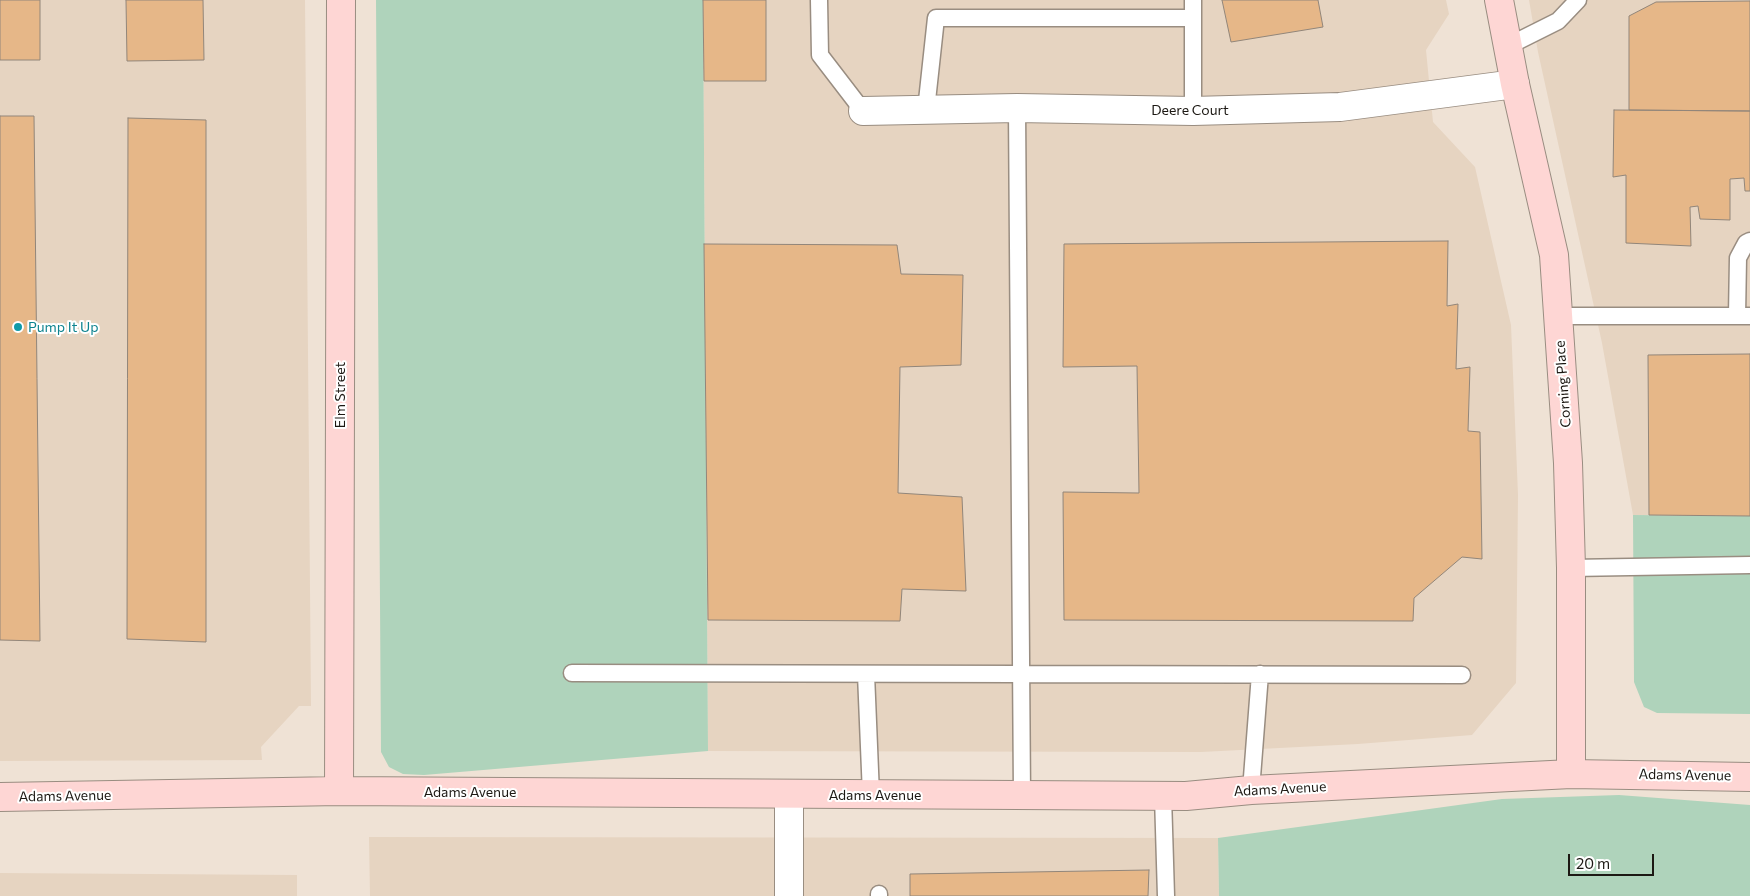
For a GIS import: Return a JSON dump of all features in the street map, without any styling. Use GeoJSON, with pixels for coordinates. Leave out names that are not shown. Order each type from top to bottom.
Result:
{"type":"FeatureCollection","features":[{"type":"Feature","properties":{"kind":"street","name":"Elm Street"},"geometry":{"type":"LineString","coordinates":[[339,790],[341,0]]}},
{"type":"Feature","properties":{"kind":"street","name":"Corning Place"},"geometry":{"type":"LineString","coordinates":[[1499,0],[1515,84],[1554,255],[1568,463],[1571,568],[1571,774]]}},
{"type":"Feature","properties":{"kind":"street","name":"Deere Court"},"geometry":{"type":"LineString","coordinates":[[863,111],[1017,108],[1193,110],[1340,107],[1515,84]]}},
{"type":"Feature","properties":{"kind":"street","name":"Adams Avenue"},"geometry":{"type":"LineString","coordinates":[[0,797],[339,790],[1163,796],[1571,774],[1750,776]]}},
{"type":"Feature","properties":{"kind":"street"},"geometry":{"type":"LineString","coordinates":[[789,794],[789,896]]}},
{"type":"Feature","properties":{"kind":"lane"},"geometry":{"type":"LineString","coordinates":[[819,0],[820,55],[863,111]]}},
{"type":"Feature","properties":{"kind":"lane"},"geometry":{"type":"LineString","coordinates":[[1193,0],[1193,110]]}},
{"type":"Feature","properties":{"kind":"lane"},"geometry":{"type":"LineString","coordinates":[[1508,46],[1558,21],[1578,0]]}},
{"type":"Feature","properties":{"kind":"lane"},"geometry":{"type":"LineString","coordinates":[[926,110],[936,18],[1193,18]]}},
{"type":"Feature","properties":{"kind":"lane"},"geometry":{"type":"LineString","coordinates":[[1017,108],[1022,795]]}},
{"type":"Feature","properties":{"kind":"lane"},"geometry":{"type":"LineString","coordinates":[[1558,316],[1744,316],[1738,258],[1746,244],[1750,241]]}},
{"type":"Feature","properties":{"kind":"lane"},"geometry":{"type":"LineString","coordinates":[[1571,568],[1750,565]]}},
{"type":"Feature","properties":{"kind":"lane"},"geometry":{"type":"LineString","coordinates":[[572,673],[866,674],[1022,672],[1462,675]]}},
{"type":"Feature","properties":{"kind":"lane"},"geometry":{"type":"LineString","coordinates":[[866,674],[871,795]]}},
{"type":"Feature","properties":{"kind":"lane"},"geometry":{"type":"LineString","coordinates":[[1251,790],[1260,674]]}},
{"type":"Feature","properties":{"kind":"lane"},"geometry":{"type":"LineString","coordinates":[[1163,796],[1166,896]]}},
{"type":"Feature","properties":{"kind":"shaded area"},"geometry":{"type":"Polygon","coordinates":[[[0,0],[305,0],[311,706],[299,706],[261,747],[262,760],[0,761],[0,0]]]}},
{"type":"Feature","properties":{"kind":"shaded area"},"geometry":{"type":"Polygon","coordinates":[[[703,0],[1446,0],[1449,14],[1426,50],[1433,122],[1475,167],[1511,325],[1518,495],[1516,683],[1472,735],[1358,744],[1201,752],[708,751],[703,0]]]}},
{"type":"Feature","properties":{"kind":"shaded area"},"geometry":{"type":"Polygon","coordinates":[[[1529,0],[1750,0],[1750,516],[1633,515],[1602,343],[1538,52],[1529,0]]]}},
{"type":"Feature","properties":{"kind":"shaded area"},"geometry":{"type":"Polygon","coordinates":[[[369,837],[1218,838],[1219,896],[370,896],[369,837]]]}},
{"type":"Feature","properties":{"kind":"shaded area"},"geometry":{"type":"Polygon","coordinates":[[[0,873],[297,875],[297,896],[0,896],[0,873]]]}},
{"type":"Feature","properties":{"kind":"green space"},"geometry":{"type":"Polygon","coordinates":[[[376,0],[703,0],[708,751],[424,775],[403,774],[389,767],[381,752],[376,0]]]}},
{"type":"Feature","properties":{"kind":"green space"},"geometry":{"type":"Polygon","coordinates":[[[1633,515],[1750,516],[1750,714],[1657,713],[1644,707],[1634,682],[1633,515]]]}},
{"type":"Feature","properties":{"kind":"green space"},"geometry":{"type":"Polygon","coordinates":[[[1619,795],[1750,805],[1750,896],[1219,896],[1218,838],[1502,799],[1619,795]]]}},
{"type":"Feature","properties":{"kind":"building"},"geometry":{"type":"Polygon","coordinates":[[[0,0],[40,0],[40,60],[0,60],[0,0]]]}},
{"type":"Feature","properties":{"kind":"building"},"geometry":{"type":"Polygon","coordinates":[[[126,0],[203,0],[204,60],[127,61],[126,0]]]}},
{"type":"Feature","properties":{"kind":"building"},"geometry":{"type":"Polygon","coordinates":[[[703,0],[766,0],[766,81],[704,81],[703,0]]]}},
{"type":"Feature","properties":{"kind":"building"},"geometry":{"type":"Polygon","coordinates":[[[1222,0],[1318,0],[1323,27],[1231,42],[1222,0]]]}},
{"type":"Feature","properties":{"kind":"building"},"geometry":{"type":"Polygon","coordinates":[[[1750,1],[1750,111],[1629,110],[1629,16],[1656,2],[1750,1]]]}},
{"type":"Feature","properties":{"kind":"building"},"geometry":{"type":"Polygon","coordinates":[[[1614,110],[1750,111],[1750,191],[1745,191],[1744,178],[1730,179],[1730,220],[1700,219],[1698,206],[1690,207],[1691,246],[1626,243],[1626,175],[1613,177],[1614,110]]]}},
{"type":"Feature","properties":{"kind":"building"},"geometry":{"type":"Polygon","coordinates":[[[0,116],[34,116],[40,641],[0,640],[0,116]]]}},
{"type":"Feature","properties":{"kind":"building"},"geometry":{"type":"Polygon","coordinates":[[[128,118],[206,120],[206,642],[127,639],[128,118]]]}},
{"type":"Feature","properties":{"kind":"building"},"geometry":{"type":"Polygon","coordinates":[[[1448,241],[1447,306],[1458,304],[1456,369],[1470,367],[1468,431],[1480,432],[1482,559],[1462,557],[1414,598],[1413,621],[1064,620],[1063,492],[1139,493],[1137,366],[1063,367],[1064,244],[1448,241]]]}},
{"type":"Feature","properties":{"kind":"building"},"geometry":{"type":"Polygon","coordinates":[[[704,244],[897,245],[901,274],[963,275],[961,365],[900,367],[898,493],[962,497],[966,591],[902,589],[900,621],[708,620],[704,244]]]}},
{"type":"Feature","properties":{"kind":"building"},"geometry":{"type":"Polygon","coordinates":[[[1750,354],[1750,516],[1649,515],[1648,355],[1750,354]]]}},
{"type":"Feature","properties":{"kind":"building"},"geometry":{"type":"Polygon","coordinates":[[[1149,870],[1148,896],[910,896],[910,874],[1149,870]]]}},
{"type":"Feature","properties":{"kind":"place","name":"Pump It Up"},"geometry":{"type":"Point","coordinates":[18,327]}}]}
